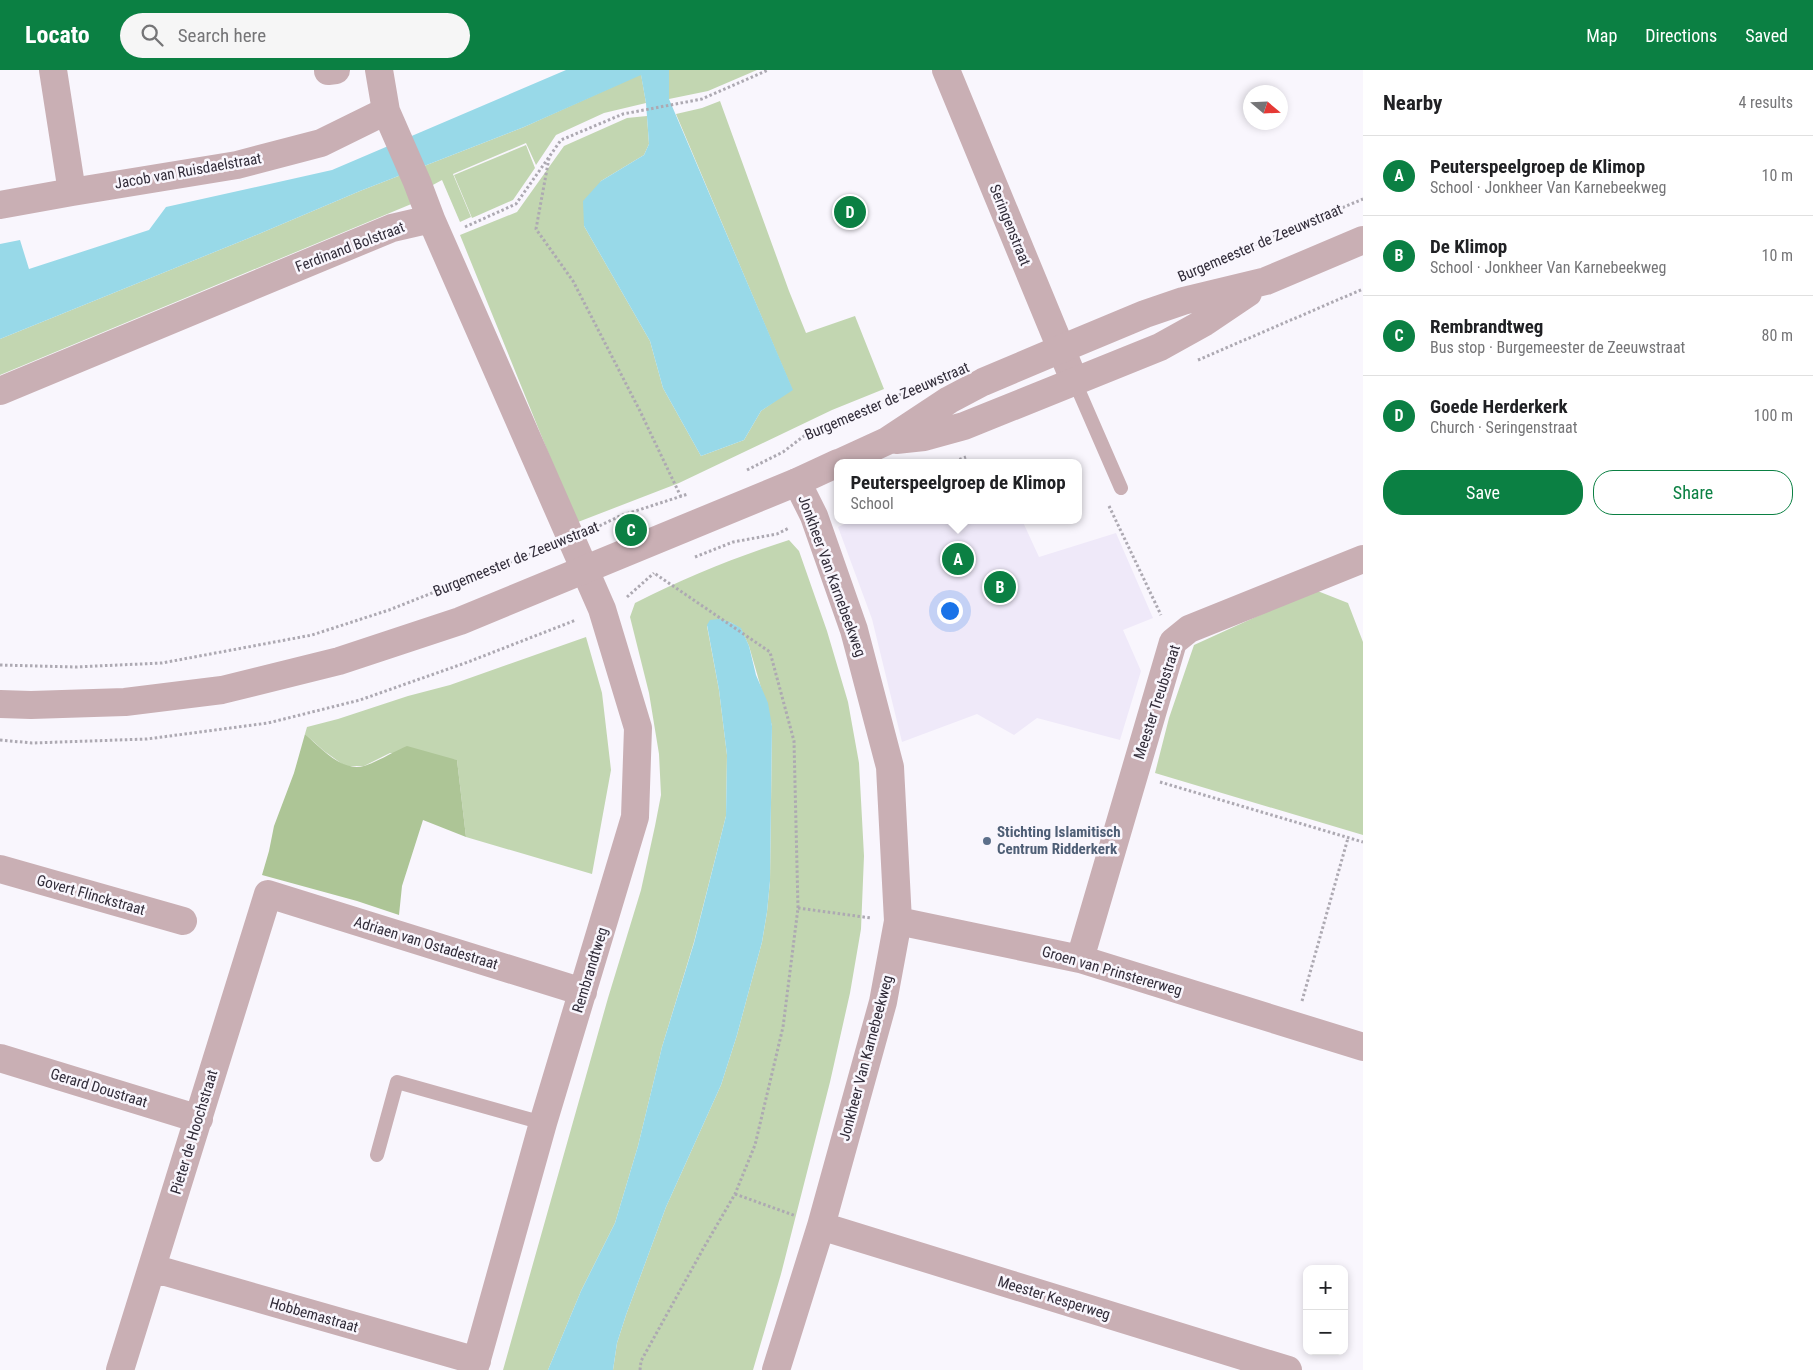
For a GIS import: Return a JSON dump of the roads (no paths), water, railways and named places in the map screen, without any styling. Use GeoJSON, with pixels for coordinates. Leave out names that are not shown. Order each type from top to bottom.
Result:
{"type":"FeatureCollection","features":[{"type":"Feature","properties":{"kind":"street"},"geometry":{"type":"LineString","coordinates":[[53,70],[72,192]]}},
{"type":"Feature","properties":{"kind":"street"},"geometry":{"type":"LineString","coordinates":[[328,70],[336,70]]}},
{"type":"Feature","properties":{"kind":"street"},"geometry":{"type":"LineString","coordinates":[[379,70],[386,111],[435,229],[585,570]]}},
{"type":"Feature","properties":{"kind":"street","name":"Seringenstraat"},"geometry":{"type":"LineString","coordinates":[[946,70],[1074,380]]}},
{"type":"Feature","properties":{"kind":"street","name":"Jacob van Ruisdaelstraat"},"geometry":{"type":"LineString","coordinates":[[0,206],[72,192],[237,165],[321,143],[386,111]]}},
{"type":"Feature","properties":{"kind":"street","name":"Ferdinand Bolstraat"},"geometry":{"type":"LineString","coordinates":[[0,392],[392,228],[435,229]]}},
{"type":"Feature","properties":{"kind":"street","name":"Burgemeester de Zeeuwstraat"},"geometry":{"type":"LineString","coordinates":[[848,459],[887,441],[948,400],[983,382],[1145,314],[1266,281],[1363,240]]}},
{"type":"Feature","properties":{"kind":"street","name":"Burgemeester de Zeeuwstraat"},"geometry":{"type":"LineString","coordinates":[[887,441],[924,436],[964,426],[1160,346],[1204,322],[1266,281]]}},
{"type":"Feature","properties":{"kind":"street","name":"Burgemeester de Zeeuwstraat"},"geometry":{"type":"LineString","coordinates":[[0,704],[124,702],[222,690],[339,662],[460,621],[834,465]]}},
{"type":"Feature","properties":{"kind":"street","name":"Jonkheer Van Karnebeekweg"},"geometry":{"type":"LineString","coordinates":[[776,1370],[821,1226],[884,1002],[898,921],[890,767],[854,630],[814,516],[797,482]]}},
{"type":"Feature","properties":{"kind":"street","name":"Meester Treubstraat"},"geometry":{"type":"LineString","coordinates":[[1080,959],[1173,642],[1189,629],[1363,560]]}},
{"type":"Feature","properties":{"kind":"street","name":"Rembrandtweg"},"geometry":{"type":"LineString","coordinates":[[475,1366],[544,1123],[636,817],[638,728],[602,610],[585,570]]}},
{"type":"Feature","properties":{"kind":"street","name":"Govert Flinckstraat"},"geometry":{"type":"LineString","coordinates":[[0,869],[183,921]]}},
{"type":"Feature","properties":{"kind":"street","name":"Adriaen van Ostadestraat"},"geometry":{"type":"LineString","coordinates":[[268,894],[583,992]]}},
{"type":"Feature","properties":{"kind":"street","name":"Pieter de Hoochstraat"},"geometry":{"type":"LineString","coordinates":[[120,1370],[268,894]]}},
{"type":"Feature","properties":{"kind":"street","name":"Groen van Prinstererweg"},"geometry":{"type":"LineString","coordinates":[[898,921],[1080,959],[1363,1047]]}},
{"type":"Feature","properties":{"kind":"street","name":"Gerard Doustraat"},"geometry":{"type":"LineString","coordinates":[[0,1058],[199,1119]]}},
{"type":"Feature","properties":{"kind":"street","name":"Meester Kesperweg"},"geometry":{"type":"LineString","coordinates":[[821,1226],[1288,1370]]}},
{"type":"Feature","properties":{"kind":"street","name":"Hobbemastraat"},"geometry":{"type":"LineString","coordinates":[[152,1268],[475,1366]]}},
{"type":"Feature","properties":{"kind":"lane"},"geometry":{"type":"LineString","coordinates":[[1074,380],[1121,488]]}},
{"type":"Feature","properties":{"kind":"lane"},"geometry":{"type":"LineString","coordinates":[[376,1155],[397,1082],[544,1123]]}},
{"type":"Feature","properties":{"kind":"water"},"geometry":{"type":"Polygon","coordinates":[[[566,70],[669,70],[669,99],[793,390],[761,411],[744,440],[701,456],[663,388],[650,341],[584,226],[583,201],[601,181],[644,155],[649,144],[646,103],[641,75],[524,127],[360,191],[0,339],[0,244],[20,240],[29,269],[149,230],[166,207],[332,170],[566,70]]]}},
{"type":"Feature","properties":{"kind":"water"},"geometry":{"type":"Polygon","coordinates":[[[719,619],[741,628],[749,646],[756,675],[768,703],[772,726],[770,881],[762,942],[737,1035],[721,1085],[666,1207],[626,1315],[617,1343],[613,1370],[548,1370],[581,1291],[615,1223],[638,1146],[662,1047],[694,943],[726,816],[727,755],[719,690],[707,625],[710,620],[719,619]]]}},
{"type":"Feature","properties":{"kind":"place","name":"Goede Herderkerk"},"geometry":{"type":"Point","coordinates":[850,212]}},
{"type":"Feature","properties":{"kind":"place","name":"Rembrandtweg"},"geometry":{"type":"Point","coordinates":[631,530]}},
{"type":"Feature","properties":{"kind":"place","name":"Peuterspeelgroep de Klimop"},"geometry":{"type":"Point","coordinates":[958,559]}},
{"type":"Feature","properties":{"kind":"place","name":"De Klimop"},"geometry":{"type":"Point","coordinates":[1000,587]}},
{"type":"Feature","properties":{"kind":"place","name":"Stichting Islamitisch Centrum Ridderkerk"},"geometry":{"type":"Point","coordinates":[987,841]}}]}
